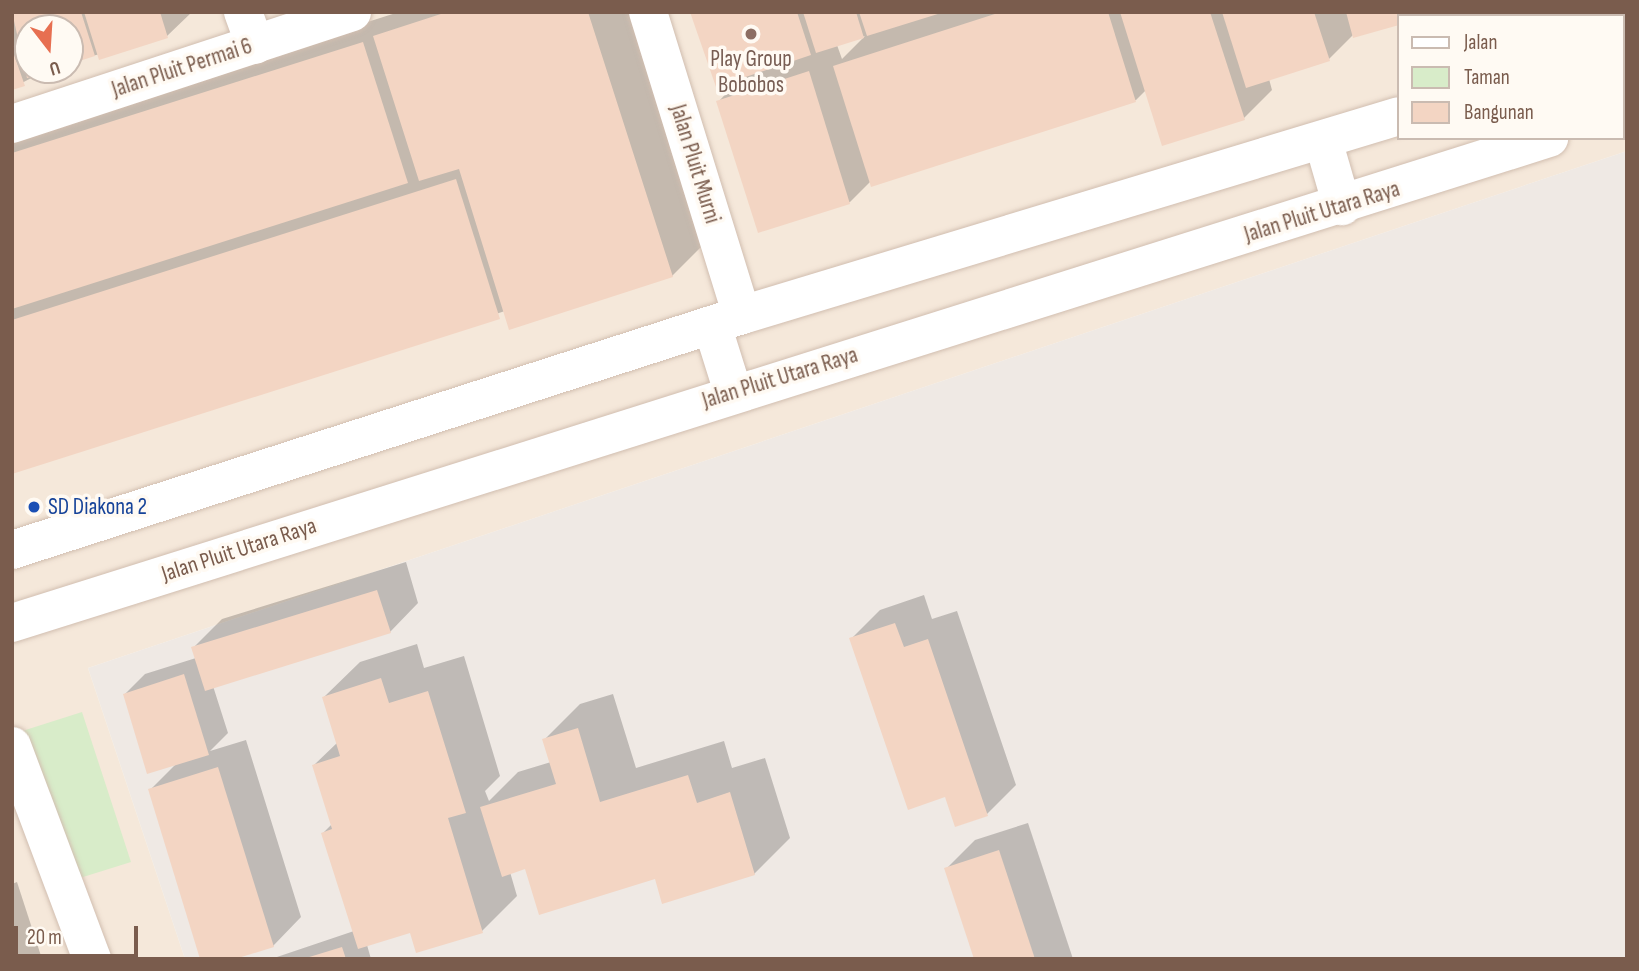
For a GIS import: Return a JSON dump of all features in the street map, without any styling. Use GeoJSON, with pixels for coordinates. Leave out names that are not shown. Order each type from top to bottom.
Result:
{"type":"FeatureCollection","features":[{"type":"Feature","properties":{"kind":"street","name":"Jalan Pluit Permai 6"},"geometry":{"type":"LineString","coordinates":[[12,124],[249,28],[352,12]]}},
{"type":"Feature","properties":{"kind":"street","name":"Jalan Pluit Murni"},"geometry":{"type":"LineString","coordinates":[[648,12],[727,320],[733,392]]}},
{"type":"Feature","properties":{"kind":"street"},"geometry":{"type":"LineString","coordinates":[[12,550],[727,320],[1398,116]]}},
{"type":"Feature","properties":{"kind":"street"},"geometry":{"type":"LineString","coordinates":[[1324,140],[1342,206]]}},
{"type":"Feature","properties":{"kind":"street","name":"Jalan Pluit Utara Raya"},"geometry":{"type":"LineString","coordinates":[[12,623],[733,392],[1342,206],[1543,140]]}},
{"type":"Feature","properties":{"kind":"street"},"geometry":{"type":"LineString","coordinates":[[12,746],[92,959]]}},
{"type":"Feature","properties":{"kind":"shaded area"},"geometry":{"type":"Polygon","coordinates":[[[12,12],[1627,12],[1627,151],[88,668],[185,959],[12,959],[12,12]]]}},
{"type":"Feature","properties":{"kind":"shaded area"},"geometry":{"type":"Polygon","coordinates":[[[1627,151],[1627,959],[185,959],[88,668],[1627,151]]]}},
{"type":"Feature","properties":{"kind":"green space"},"geometry":{"type":"Polygon","coordinates":[[[82,712],[131,862],[64,883],[16,733],[82,712]]]}},
{"type":"Feature","properties":{"kind":"building"},"geometry":{"type":"Polygon","coordinates":[[[12,12],[82,14],[14,14],[14,21],[12,12]]]}},
{"type":"Feature","properties":{"kind":"building"},"geometry":{"type":"Polygon","coordinates":[[[84,12],[160,12],[168,38],[99,60],[84,12]]]}},
{"type":"Feature","properties":{"kind":"building"},"geometry":{"type":"Polygon","coordinates":[[[447,12],[588,12],[673,277],[509,330],[459,169],[419,181],[373,36],[447,12]]]}},
{"type":"Feature","properties":{"kind":"building","name":"Play Group Bobobos"},"geometry":{"type":"Polygon","coordinates":[[[690,12],[797,12],[811,55],[716,87],[690,12]]]}},
{"type":"Feature","properties":{"kind":"building"},"geometry":{"type":"Polygon","coordinates":[[[803,12],[856,12],[864,38],[816,53],[803,12]]]}},
{"type":"Feature","properties":{"kind":"building"},"geometry":{"type":"Polygon","coordinates":[[[859,12],[941,12],[941,13],[867,36],[859,12]]]}},
{"type":"Feature","properties":{"kind":"building"},"geometry":{"type":"Polygon","coordinates":[[[1001,12],[1108,12],[1136,102],[871,187],[833,66],[1001,12]]]}},
{"type":"Feature","properties":{"kind":"building"},"geometry":{"type":"Polygon","coordinates":[[[1120,12],[1210,12],[1245,120],[1162,146],[1120,12]]]}},
{"type":"Feature","properties":{"kind":"building"},"geometry":{"type":"Polygon","coordinates":[[[1222,12],[1314,12],[1330,61],[1246,88],[1222,12]]]}},
{"type":"Feature","properties":{"kind":"building"},"geometry":{"type":"Polygon","coordinates":[[[1346,12],[1440,12],[1398,14],[1398,25],[1353,38],[1346,12]]]}},
{"type":"Feature","properties":{"kind":"building"},"geometry":{"type":"Polygon","coordinates":[[[84,21],[95,56],[84,60],[84,21]]]}},
{"type":"Feature","properties":{"kind":"building"},"geometry":{"type":"Polygon","coordinates":[[[363,42],[408,183],[12,309],[12,153],[363,42]]]}},
{"type":"Feature","properties":{"kind":"building"},"geometry":{"type":"Polygon","coordinates":[[[12,49],[14,84],[25,86],[12,90],[12,49]]]}},
{"type":"Feature","properties":{"kind":"building"},"geometry":{"type":"Polygon","coordinates":[[[809,71],[850,204],[758,233],[716,101],[809,71]]]}},
{"type":"Feature","properties":{"kind":"building"},"geometry":{"type":"Polygon","coordinates":[[[456,179],[500,319],[12,474],[12,320],[456,179]]]}},
{"type":"Feature","properties":{"kind":"building"},"geometry":{"type":"Polygon","coordinates":[[[377,590],[391,633],[205,691],[191,647],[377,590]]]}},
{"type":"Feature","properties":{"kind":"building"},"geometry":{"type":"Polygon","coordinates":[[[895,623],[904,647],[928,639],[988,816],[955,827],[945,797],[908,810],[849,638],[895,623]]]}},
{"type":"Feature","properties":{"kind":"building"},"geometry":{"type":"Polygon","coordinates":[[[184,674],[209,755],[147,774],[123,694],[184,674]]]}},
{"type":"Feature","properties":{"kind":"building"},"geometry":{"type":"Polygon","coordinates":[[[381,678],[389,703],[428,691],[466,813],[448,818],[483,933],[416,953],[410,933],[358,949],[321,833],[332,829],[312,765],[340,756],[322,697],[381,678]]]}},
{"type":"Feature","properties":{"kind":"building"},"geometry":{"type":"Polygon","coordinates":[[[578,728],[600,802],[688,775],[697,803],[730,792],[755,875],[662,904],[655,879],[539,915],[525,869],[502,877],[480,807],[556,784],[542,739],[578,728]]]}},
{"type":"Feature","properties":{"kind":"building"},"geometry":{"type":"Polygon","coordinates":[[[218,767],[274,947],[235,959],[200,959],[148,789],[218,767]]]}},
{"type":"Feature","properties":{"kind":"building"},"geometry":{"type":"Polygon","coordinates":[[[999,850],[1035,959],[974,959],[944,868],[999,850]]]}},
{"type":"Feature","properties":{"kind":"building"},"geometry":{"type":"Polygon","coordinates":[[[342,947],[346,959],[306,959],[306,958],[342,947]]]}},
{"type":"Feature","properties":{"kind":"place","name":"Play Group Bobobos"},"geometry":{"type":"Point","coordinates":[751,34]}},
{"type":"Feature","properties":{"kind":"place","name":"SD Diakona 2"},"geometry":{"type":"Point","coordinates":[34,507]}}]}
